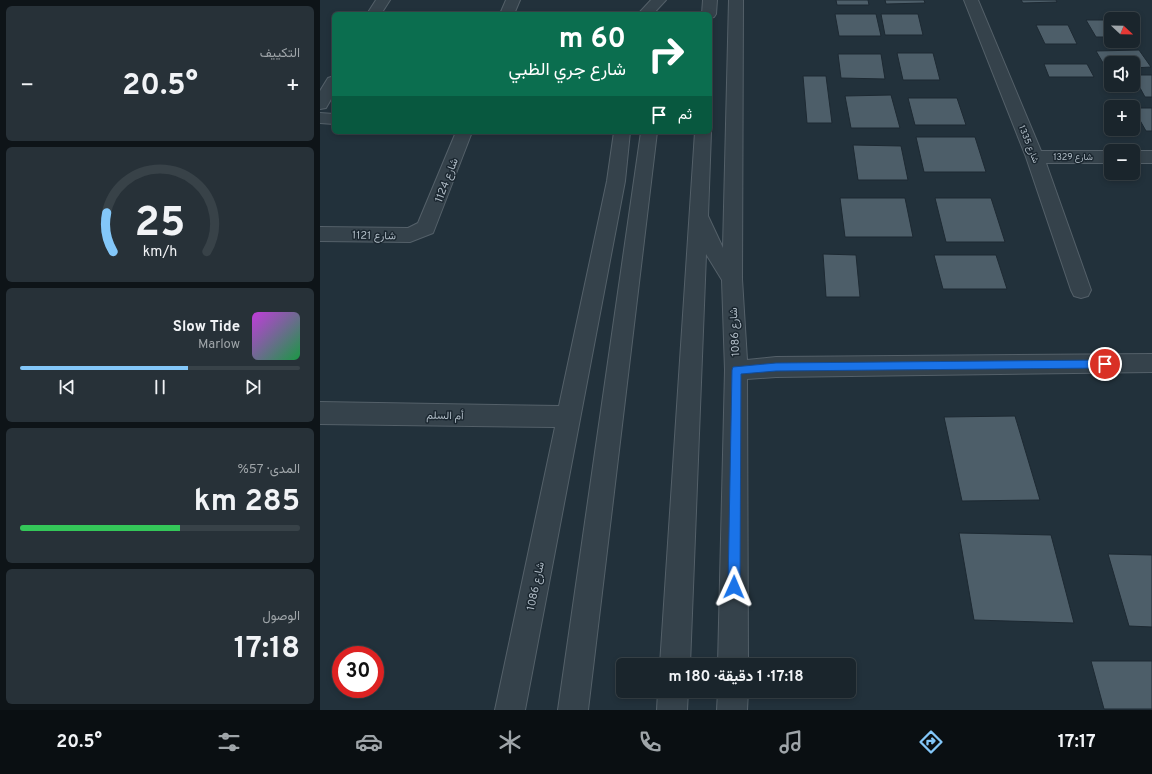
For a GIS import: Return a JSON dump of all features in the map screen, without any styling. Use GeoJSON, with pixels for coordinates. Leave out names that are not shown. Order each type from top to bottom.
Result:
{"type":"FeatureCollection","features":[{"type":"Feature","properties":{"kind":"street"},"geometry":{"type":"LineString","coordinates":[[375,12],[383,0]]}},
{"type":"Feature","properties":{"kind":"street"},"geometry":{"type":"LineString","coordinates":[[508,12],[513,0]]}},
{"type":"Feature","properties":{"kind":"street"},"geometry":{"type":"LineString","coordinates":[[638,12],[659,0]]}},
{"type":"Feature","properties":{"kind":"street"},"geometry":{"type":"LineString","coordinates":[[664,12],[666,0]]}},
{"type":"Feature","properties":{"kind":"street"},"geometry":{"type":"LineString","coordinates":[[709,12],[710,0]]}},
{"type":"Feature","properties":{"kind":"street","name":"شارع 1086"},"geometry":{"type":"LineString","coordinates":[[733,658],[736,370],[732,279],[736,0]]}},
{"type":"Feature","properties":{"kind":"street","name":"شارع 1335"},"geometry":{"type":"LineString","coordinates":[[971,0],[1035,157],[1081,290]]}},
{"type":"Feature","properties":{"kind":"street"},"geometry":{"type":"LineString","coordinates":[[320,104],[332,84]]}},
{"type":"Feature","properties":{"kind":"street"},"geometry":{"type":"LineString","coordinates":[[320,118],[332,119]]}},
{"type":"Feature","properties":{"kind":"street","name":"شارع 1124"},"geometry":{"type":"LineString","coordinates":[[426,228],[463,134]]}},
{"type":"Feature","properties":{"kind":"street","name":"شارع 1086"},"geometry":{"type":"LineString","coordinates":[[516,704],[569,417],[616,181],[622,134]]}},
{"type":"Feature","properties":{"kind":"street"},"geometry":{"type":"LineString","coordinates":[[573,710],[649,134]]}},
{"type":"Feature","properties":{"kind":"street"},"geometry":{"type":"LineString","coordinates":[[675,658],[704,134]]}},
{"type":"Feature","properties":{"kind":"street","name":"شارع 1329"},"geometry":{"type":"LineString","coordinates":[[1035,157],[1104,157]]}},
{"type":"Feature","properties":{"kind":"street"},"geometry":{"type":"LineString","coordinates":[[1140,157],[1152,157]]}},
{"type":"Feature","properties":{"kind":"street"},"geometry":{"type":"LineString","coordinates":[[700,217],[714,250],[732,279]]}},
{"type":"Feature","properties":{"kind":"street","name":"شارع 1121"},"geometry":{"type":"LineString","coordinates":[[320,234],[410,235],[426,228]]}},
{"type":"Feature","properties":{"kind":"street"},"geometry":{"type":"LineString","coordinates":[[736,370],[776,367],[1152,364]]}},
{"type":"Feature","properties":{"kind":"street","name":"أم السلم"},"geometry":{"type":"LineString","coordinates":[[320,413],[569,417]]}},
{"type":"Feature","properties":{"kind":"street"},"geometry":{"type":"LineString","coordinates":[[672,710],[673,698]]}},
{"type":"Feature","properties":{"kind":"street"},"geometry":{"type":"LineString","coordinates":[[732,710],[733,698]]}},
{"type":"Feature","properties":{"kind":"building"},"geometry":{"type":"Polygon","coordinates":[[[836,0],[868,0],[869,5],[837,5],[836,0]]]}},
{"type":"Feature","properties":{"kind":"building"},"geometry":{"type":"Polygon","coordinates":[[[885,0],[924,0],[925,3],[886,4],[885,0]]]}},
{"type":"Feature","properties":{"kind":"building"},"geometry":{"type":"Polygon","coordinates":[[[1021,0],[1056,0],[1057,2],[1023,3],[1021,0]]]}},
{"type":"Feature","properties":{"kind":"building"},"geometry":{"type":"Polygon","coordinates":[[[835,14],[876,14],[881,36],[839,36],[835,14]]]}},
{"type":"Feature","properties":{"kind":"building"},"geometry":{"type":"Polygon","coordinates":[[[881,14],[918,14],[923,35],[885,35],[881,14]]]}},
{"type":"Feature","properties":{"kind":"building"},"geometry":{"type":"Polygon","coordinates":[[[1086,20],[1104,20],[1104,37],[1096,37],[1086,20]]]}},
{"type":"Feature","properties":{"kind":"building"},"geometry":{"type":"Polygon","coordinates":[[[1036,25],[1068,25],[1077,44],[1045,44],[1036,25]]]}},
{"type":"Feature","properties":{"kind":"building"},"geometry":{"type":"Polygon","coordinates":[[[1139,50],[1151,67],[1140,68],[1140,56],[1104,56],[1104,65],[1096,51],[1139,50]]]}},
{"type":"Feature","properties":{"kind":"building"},"geometry":{"type":"Polygon","coordinates":[[[897,53],[933,53],[940,80],[903,80],[897,53]]]}},
{"type":"Feature","properties":{"kind":"building"},"geometry":{"type":"Polygon","coordinates":[[[838,54],[881,54],[885,79],[841,78],[838,54]]]}},
{"type":"Feature","properties":{"kind":"building"},"geometry":{"type":"Polygon","coordinates":[[[1044,64],[1087,64],[1094,77],[1049,77],[1044,64]]]}},
{"type":"Feature","properties":{"kind":"building"},"geometry":{"type":"Polygon","coordinates":[[[1140,75],[1152,75],[1152,97],[1145,97],[1140,88],[1140,75]]]}},
{"type":"Feature","properties":{"kind":"building"},"geometry":{"type":"Polygon","coordinates":[[[803,76],[826,76],[832,123],[807,123],[803,76]]]}},
{"type":"Feature","properties":{"kind":"building"},"geometry":{"type":"Polygon","coordinates":[[[891,95],[900,128],[851,128],[845,96],[891,95]]]}},
{"type":"Feature","properties":{"kind":"building"},"geometry":{"type":"Polygon","coordinates":[[[908,98],[957,98],[966,125],[915,125],[908,98]]]}},
{"type":"Feature","properties":{"kind":"building"},"geometry":{"type":"Polygon","coordinates":[[[1140,108],[1152,108],[1152,131],[1146,131],[1140,120],[1140,108]]]}},
{"type":"Feature","properties":{"kind":"building"},"geometry":{"type":"Polygon","coordinates":[[[916,137],[975,137],[986,172],[924,172],[916,137]]]}},
{"type":"Feature","properties":{"kind":"building"},"geometry":{"type":"Polygon","coordinates":[[[853,145],[901,146],[908,180],[858,180],[853,145]]]}},
{"type":"Feature","properties":{"kind":"building"},"geometry":{"type":"Polygon","coordinates":[[[840,198],[905,198],[913,237],[845,237],[840,198]]]}},
{"type":"Feature","properties":{"kind":"building"},"geometry":{"type":"Polygon","coordinates":[[[935,198],[991,198],[1005,242],[946,242],[935,198]]]}},
{"type":"Feature","properties":{"kind":"building"},"geometry":{"type":"Polygon","coordinates":[[[823,254],[856,255],[860,297],[826,297],[823,254]]]}},
{"type":"Feature","properties":{"kind":"building"},"geometry":{"type":"Polygon","coordinates":[[[934,255],[996,255],[1007,289],[943,289],[934,255]]]}},
{"type":"Feature","properties":{"kind":"building"},"geometry":{"type":"Polygon","coordinates":[[[1015,416],[1040,500],[962,501],[944,417],[1015,416]]]}},
{"type":"Feature","properties":{"kind":"building"},"geometry":{"type":"Polygon","coordinates":[[[959,533],[1051,535],[1074,623],[974,620],[959,533]]]}},
{"type":"Feature","properties":{"kind":"building"},"geometry":{"type":"Polygon","coordinates":[[[1108,554],[1152,555],[1152,627],[1129,626],[1108,554]]]}},
{"type":"Feature","properties":{"kind":"building"},"geometry":{"type":"Polygon","coordinates":[[[1091,661],[1152,661],[1152,709],[1104,709],[1091,661]]]}},
{"type":"Feature","properties":{"kind":"route"},"geometry":{"type":"LineString","coordinates":[[734,587],[736,370],[776,367],[1105,364]]}}]}
